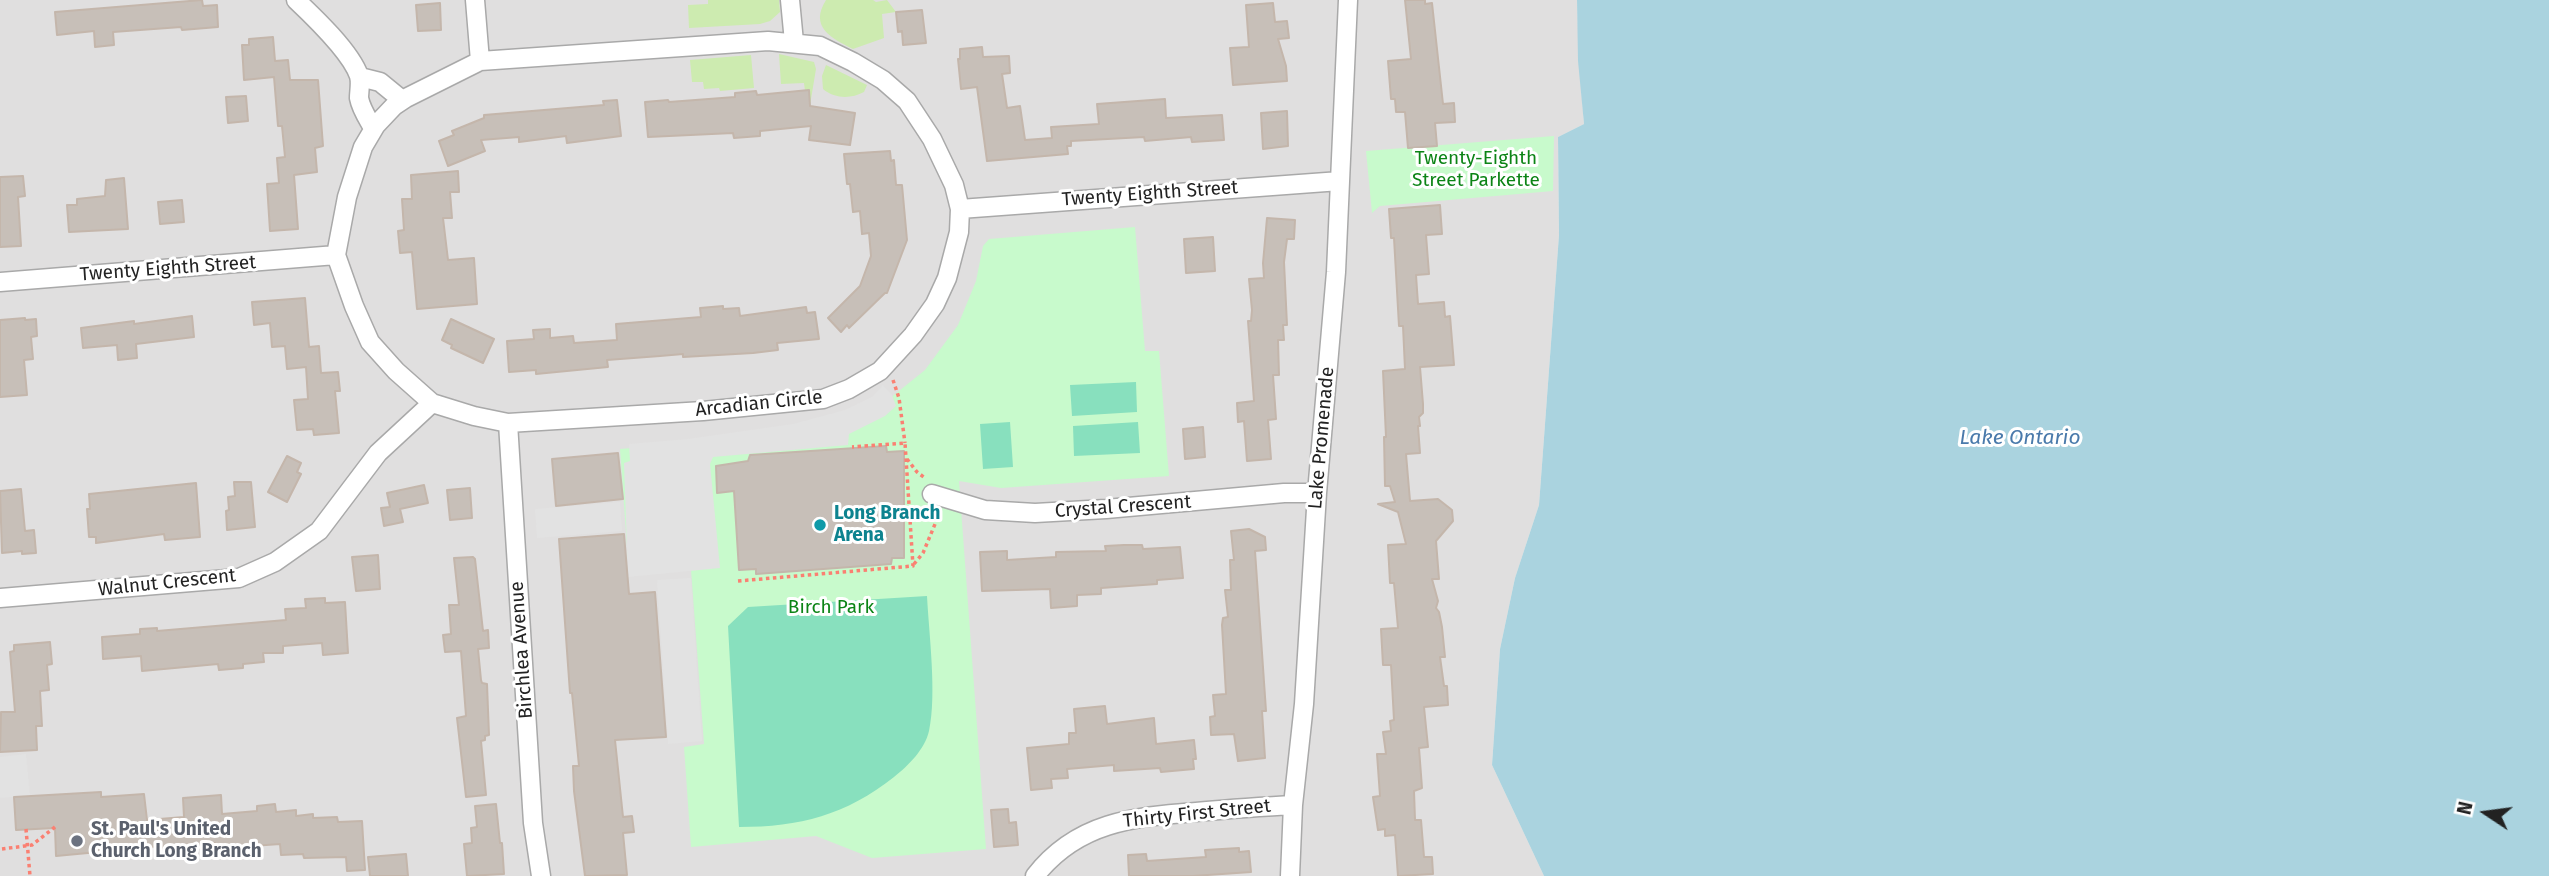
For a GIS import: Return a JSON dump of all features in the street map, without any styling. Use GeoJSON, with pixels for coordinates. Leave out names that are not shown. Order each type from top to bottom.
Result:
{"type":"FeatureCollection","features":[{"type":"Feature","properties":{"kind":"street"},"geometry":{"type":"LineString","coordinates":[[296,0],[340,47],[360,77],[359,98],[373,128]]}},
{"type":"Feature","properties":{"kind":"street"},"geometry":{"type":"LineString","coordinates":[[475,0],[480,61]]}},
{"type":"Feature","properties":{"kind":"street"},"geometry":{"type":"LineString","coordinates":[[790,0],[794,42]]}},
{"type":"Feature","properties":{"kind":"street","name":"Lake Promenade"},"geometry":{"type":"LineString","coordinates":[[1290,876],[1293,805],[1304,704],[1317,493],[1336,272],[1348,0]]}},
{"type":"Feature","properties":{"kind":"street","name":"Arcadian Circle"},"geometry":{"type":"LineString","coordinates":[[768,41],[820,46],[853,61],[883,80],[907,101],[932,139],[954,185],[960,209],[959,232],[947,278],[935,304],[914,335],[880,371],[849,389],[823,399],[703,411],[508,423],[432,403],[396,371],[370,342],[336,255],[340,225],[354,171],[373,128],[384,115],[402,100],[480,61],[768,41]]}},
{"type":"Feature","properties":{"kind":"street"},"geometry":{"type":"LineString","coordinates":[[360,77],[387,85],[402,100]]}},
{"type":"Feature","properties":{"kind":"street","name":"Twenty Eighth Street"},"geometry":{"type":"LineString","coordinates":[[960,209],[1340,181]]}},
{"type":"Feature","properties":{"kind":"street","name":"Twenty Eighth Street"},"geometry":{"type":"LineString","coordinates":[[0,282],[336,255]]}},
{"type":"Feature","properties":{"kind":"street","name":"Walnut Crescent"},"geometry":{"type":"LineString","coordinates":[[0,598],[239,578],[275,562],[319,531],[379,453],[432,403]]}},
{"type":"Feature","properties":{"kind":"street","name":"Birchlea Avenue"},"geometry":{"type":"LineString","coordinates":[[508,423],[533,818],[541,876]]}},
{"type":"Feature","properties":{"kind":"street","name":"Crystal Crescent"},"geometry":{"type":"LineString","coordinates":[[938,496],[985,510],[1035,513],[1317,493]]}},
{"type":"Feature","properties":{"kind":"street","name":"Thirty First Street"},"geometry":{"type":"LineString","coordinates":[[1035,876],[1051,858],[1072,842],[1111,823],[1145,816],[1293,805]]}},
{"type":"Feature","properties":{"kind":"path"},"geometry":{"type":"LineString","coordinates":[[888,364],[899,398],[905,443],[913,566]]}},
{"type":"Feature","properties":{"kind":"path"},"geometry":{"type":"LineString","coordinates":[[852,447],[905,443]]}},
{"type":"Feature","properties":{"kind":"path"},"geometry":{"type":"LineString","coordinates":[[738,581],[913,566],[923,553],[938,496],[929,481],[917,472],[906,457]]}},
{"type":"Feature","properties":{"kind":"path"},"geometry":{"type":"LineString","coordinates":[[2,849],[27,846],[55,827]]}},
{"type":"Feature","properties":{"kind":"path"},"geometry":{"type":"LineString","coordinates":[[26,830],[30,876]]}},
{"type":"Feature","properties":{"kind":"shaded area"},"geometry":{"type":"Polygon","coordinates":[[[0,0],[1577,0],[1584,124],[1558,137],[1559,235],[1539,505],[1515,578],[1500,649],[1492,765],[1544,876],[0,876],[0,0]]]}},
{"type":"Feature","properties":{"kind":"shaded area"},"geometry":{"type":"Polygon","coordinates":[[[883,385],[892,395],[896,406],[885,416],[849,434],[848,445],[713,457],[710,464],[720,568],[628,577],[624,463],[630,461],[629,444],[688,439],[793,424],[845,410],[872,397],[883,385]]]}},
{"type":"Feature","properties":{"kind":"shaded area"},"geometry":{"type":"Polygon","coordinates":[[[620,502],[622,531],[537,538],[535,509],[620,502]]]}},
{"type":"Feature","properties":{"kind":"shaded area"},"geometry":{"type":"Polygon","coordinates":[[[691,578],[702,741],[668,744],[657,580],[691,578]]]}},
{"type":"Feature","properties":{"kind":"shaded area"},"geometry":{"type":"Polygon","coordinates":[[[26,754],[30,796],[0,798],[0,757],[26,754]]]}},
{"type":"Feature","properties":{"kind":"green space"},"geometry":{"type":"Polygon","coordinates":[[[708,0],[779,0],[780,12],[770,21],[760,24],[689,28],[688,5],[708,4],[708,0]]]}},
{"type":"Feature","properties":{"kind":"green space"},"geometry":{"type":"Polygon","coordinates":[[[826,0],[887,0],[896,12],[882,14],[884,38],[853,49],[830,36],[821,24],[821,9],[826,0]]]}},
{"type":"Feature","properties":{"kind":"green space"},"geometry":{"type":"Polygon","coordinates":[[[779,54],[814,62],[816,69],[810,105],[809,91],[805,91],[804,83],[781,84],[779,54]]]}},
{"type":"Feature","properties":{"kind":"green space"},"geometry":{"type":"Polygon","coordinates":[[[751,55],[754,88],[720,91],[719,88],[704,89],[703,82],[692,82],[690,60],[751,55]]]}},
{"type":"Feature","properties":{"kind":"green space"},"geometry":{"type":"Polygon","coordinates":[[[826,65],[867,85],[864,92],[843,97],[823,89],[822,76],[826,65]]]}},
{"type":"Feature","properties":{"kind":"green space","name":"Twenty-Eighth Street Parkette"},"geometry":{"type":"Polygon","coordinates":[[[1554,136],[1553,191],[1380,206],[1372,213],[1366,151],[1554,136]]]}},
{"type":"Feature","properties":{"kind":"green space","name":"Birch Park"},"geometry":{"type":"Polygon","coordinates":[[[1135,227],[1145,351],[1159,351],[1169,476],[1001,488],[959,481],[986,849],[872,858],[816,836],[691,847],[684,747],[704,744],[691,570],[629,574],[620,449],[787,435],[879,407],[925,370],[958,325],[976,281],[983,246],[989,239],[1135,227]]]}},
{"type":"Feature","properties":{"kind":"green space"},"geometry":{"type":"Polygon","coordinates":[[[1136,382],[1137,412],[1072,416],[1070,385],[1136,382]]]}},
{"type":"Feature","properties":{"kind":"green space"},"geometry":{"type":"Polygon","coordinates":[[[1010,422],[1013,467],[983,469],[980,424],[1010,422]]]}},
{"type":"Feature","properties":{"kind":"green space"},"geometry":{"type":"Polygon","coordinates":[[[1138,422],[1140,453],[1074,456],[1073,426],[1138,422]]]}},
{"type":"Feature","properties":{"kind":"green space"},"geometry":{"type":"Polygon","coordinates":[[[927,596],[932,682],[931,716],[927,738],[915,757],[876,790],[840,810],[782,825],[739,827],[728,626],[748,607],[927,596]]]}},
{"type":"Feature","properties":{"kind":"water","name":"Lake Ontario"},"geometry":{"type":"Polygon","coordinates":[[[1577,0],[2549,0],[2549,876],[1544,876],[1492,765],[1500,649],[1515,578],[1539,505],[1559,235],[1558,137],[1584,124],[1578,61],[1577,0]]]}},
{"type":"Feature","properties":{"kind":"building"},"geometry":{"type":"Polygon","coordinates":[[[202,0],[203,6],[217,5],[218,27],[113,32],[114,45],[95,47],[94,31],[57,35],[55,12],[202,0]]]}},
{"type":"Feature","properties":{"kind":"building"},"geometry":{"type":"Polygon","coordinates":[[[1405,0],[1425,0],[1425,4],[1432,3],[1443,104],[1454,103],[1455,122],[1435,123],[1437,146],[1408,148],[1405,112],[1396,112],[1395,99],[1391,99],[1388,61],[1411,59],[1405,0]]]}},
{"type":"Feature","properties":{"kind":"building"},"geometry":{"type":"Polygon","coordinates":[[[440,3],[441,30],[418,31],[416,5],[440,3]]]}},
{"type":"Feature","properties":{"kind":"building"},"geometry":{"type":"Polygon","coordinates":[[[1273,3],[1275,22],[1287,21],[1289,38],[1278,39],[1286,66],[1287,81],[1233,85],[1230,48],[1249,47],[1246,5],[1273,3]]]}},
{"type":"Feature","properties":{"kind":"building"},"geometry":{"type":"Polygon","coordinates":[[[922,10],[926,43],[903,45],[902,31],[898,32],[896,12],[922,10]]]}},
{"type":"Feature","properties":{"kind":"building"},"geometry":{"type":"Polygon","coordinates":[[[273,37],[275,61],[288,60],[290,80],[318,80],[323,146],[315,148],[317,172],[294,175],[298,229],[270,231],[267,184],[279,183],[277,158],[285,157],[282,126],[278,126],[274,77],[244,80],[242,45],[249,45],[249,39],[273,37]]]}},
{"type":"Feature","properties":{"kind":"building"},"geometry":{"type":"Polygon","coordinates":[[[982,47],[983,57],[1009,56],[1010,73],[1002,74],[1007,108],[1020,106],[1025,140],[1052,138],[1051,127],[1099,124],[1097,104],[1165,99],[1166,118],[1222,115],[1224,140],[1192,142],[1191,137],[1145,141],[1144,137],[1071,141],[1071,146],[1067,146],[1068,154],[987,161],[977,87],[961,89],[958,59],[960,49],[982,47]]]}},
{"type":"Feature","properties":{"kind":"building"},"geometry":{"type":"Polygon","coordinates":[[[809,90],[810,106],[855,113],[850,145],[809,140],[811,126],[760,131],[760,136],[734,138],[733,133],[648,137],[645,102],[735,97],[735,93],[756,91],[757,95],[809,90]]]}},
{"type":"Feature","properties":{"kind":"building"},"geometry":{"type":"Polygon","coordinates":[[[246,96],[248,121],[228,123],[226,97],[246,96]]]}},
{"type":"Feature","properties":{"kind":"building"},"geometry":{"type":"Polygon","coordinates":[[[617,100],[621,136],[567,143],[566,136],[519,142],[519,137],[481,140],[485,151],[448,166],[439,141],[454,135],[452,131],[484,118],[484,115],[604,105],[603,101],[617,100]]]}},
{"type":"Feature","properties":{"kind":"building"},"geometry":{"type":"Polygon","coordinates":[[[1287,111],[1288,146],[1263,149],[1261,113],[1287,111]]]}},
{"type":"Feature","properties":{"kind":"building"},"geometry":{"type":"Polygon","coordinates":[[[890,151],[891,161],[894,160],[896,185],[902,185],[907,240],[887,293],[849,328],[847,325],[841,332],[828,318],[860,286],[871,256],[869,233],[862,234],[860,211],[853,212],[844,154],[890,151]]]}},
{"type":"Feature","properties":{"kind":"building"},"geometry":{"type":"Polygon","coordinates":[[[458,171],[459,192],[450,192],[452,218],[443,218],[448,260],[474,258],[477,304],[417,309],[412,252],[400,253],[398,231],[404,230],[402,199],[412,199],[411,175],[458,171]]]}},
{"type":"Feature","properties":{"kind":"building"},"geometry":{"type":"Polygon","coordinates":[[[23,176],[25,196],[18,197],[21,246],[0,247],[0,177],[23,176]]]}},
{"type":"Feature","properties":{"kind":"building"},"geometry":{"type":"Polygon","coordinates":[[[124,178],[128,229],[69,232],[67,205],[77,205],[77,199],[105,196],[106,180],[124,178]]]}},
{"type":"Feature","properties":{"kind":"building"},"geometry":{"type":"Polygon","coordinates":[[[182,200],[184,222],[160,224],[158,202],[182,200]]]}},
{"type":"Feature","properties":{"kind":"building"},"geometry":{"type":"Polygon","coordinates":[[[1440,205],[1442,234],[1426,235],[1429,274],[1416,275],[1418,304],[1444,302],[1445,317],[1450,316],[1454,365],[1420,367],[1423,413],[1419,417],[1418,426],[1420,453],[1406,454],[1410,501],[1438,499],[1452,510],[1453,521],[1436,541],[1439,579],[1432,579],[1442,627],[1445,657],[1440,657],[1444,686],[1447,686],[1448,705],[1424,707],[1428,747],[1419,748],[1422,788],[1414,791],[1415,820],[1421,820],[1424,857],[1432,857],[1433,874],[1398,876],[1395,835],[1385,836],[1385,829],[1378,830],[1373,797],[1380,796],[1377,754],[1386,754],[1383,732],[1391,731],[1390,721],[1394,720],[1391,665],[1383,665],[1381,629],[1398,628],[1394,583],[1390,583],[1388,545],[1406,544],[1398,512],[1378,504],[1395,502],[1390,486],[1385,486],[1383,371],[1405,369],[1403,326],[1399,326],[1394,238],[1391,238],[1389,209],[1440,205]]]}},
{"type":"Feature","properties":{"kind":"building"},"geometry":{"type":"Polygon","coordinates":[[[1267,218],[1295,220],[1294,239],[1287,239],[1284,262],[1287,325],[1283,325],[1284,340],[1278,340],[1279,375],[1273,375],[1276,419],[1268,420],[1271,459],[1247,461],[1244,421],[1238,422],[1237,403],[1254,401],[1248,321],[1251,321],[1252,310],[1249,279],[1264,278],[1267,218]]]}},
{"type":"Feature","properties":{"kind":"building"},"geometry":{"type":"Polygon","coordinates":[[[1213,237],[1215,271],[1186,273],[1184,239],[1213,237]]]}},
{"type":"Feature","properties":{"kind":"building"},"geometry":{"type":"Polygon","coordinates":[[[305,298],[309,347],[319,346],[321,373],[338,372],[340,391],[335,391],[339,433],[314,435],[313,429],[297,430],[294,400],[308,399],[306,367],[287,369],[285,346],[272,347],[270,323],[254,325],[252,302],[305,298]]]}},
{"type":"Feature","properties":{"kind":"building"},"geometry":{"type":"Polygon","coordinates":[[[723,306],[723,309],[739,308],[740,316],[806,307],[807,313],[815,312],[819,339],[777,343],[778,350],[753,353],[683,357],[683,354],[607,360],[608,367],[536,374],[536,370],[509,372],[507,341],[534,339],[533,330],[550,329],[550,338],[573,336],[574,343],[617,340],[616,324],[701,317],[700,308],[723,306]]]}},
{"type":"Feature","properties":{"kind":"building"},"geometry":{"type":"Polygon","coordinates":[[[192,316],[194,337],[136,344],[137,358],[118,360],[117,345],[83,348],[81,328],[192,316]]]}},
{"type":"Feature","properties":{"kind":"building"},"geometry":{"type":"Polygon","coordinates":[[[36,319],[37,336],[31,337],[33,359],[24,360],[27,395],[0,397],[0,320],[36,319]]]}},
{"type":"Feature","properties":{"kind":"building"},"geometry":{"type":"Polygon","coordinates":[[[451,319],[494,339],[483,363],[451,348],[452,345],[442,340],[451,319]]]}},
{"type":"Feature","properties":{"kind":"building"},"geometry":{"type":"Polygon","coordinates":[[[1203,427],[1205,457],[1185,459],[1183,429],[1203,427]]]}},
{"type":"Feature","properties":{"kind":"building","name":"Long Branch Arena"},"geometry":{"type":"Polygon","coordinates":[[[886,446],[887,452],[904,451],[904,558],[892,558],[891,564],[756,574],[756,569],[739,570],[734,491],[717,493],[716,466],[748,461],[750,455],[886,446]]]}},
{"type":"Feature","properties":{"kind":"building"},"geometry":{"type":"Polygon","coordinates":[[[618,453],[623,499],[556,506],[552,459],[618,453]]]}},
{"type":"Feature","properties":{"kind":"building"},"geometry":{"type":"Polygon","coordinates":[[[287,456],[301,463],[297,472],[301,474],[287,502],[268,492],[287,456]]]}},
{"type":"Feature","properties":{"kind":"building"},"geometry":{"type":"Polygon","coordinates":[[[234,482],[251,482],[255,527],[227,530],[228,497],[235,496],[234,482]]]}},
{"type":"Feature","properties":{"kind":"building"},"geometry":{"type":"Polygon","coordinates":[[[196,483],[200,537],[165,540],[164,534],[96,543],[96,537],[89,537],[89,494],[196,483]]]}},
{"type":"Feature","properties":{"kind":"building"},"geometry":{"type":"Polygon","coordinates":[[[424,485],[428,503],[400,509],[403,522],[384,526],[381,508],[390,507],[387,493],[424,485]]]}},
{"type":"Feature","properties":{"kind":"building"},"geometry":{"type":"Polygon","coordinates":[[[470,488],[472,518],[450,520],[447,490],[470,488]]]}},
{"type":"Feature","properties":{"kind":"building"},"geometry":{"type":"Polygon","coordinates":[[[21,489],[25,531],[34,530],[36,553],[2,553],[0,491],[21,489]]]}},
{"type":"Feature","properties":{"kind":"building"},"geometry":{"type":"Polygon","coordinates":[[[1249,529],[1265,537],[1266,550],[1255,551],[1266,711],[1262,711],[1265,758],[1238,761],[1234,734],[1211,735],[1210,717],[1215,716],[1213,695],[1226,694],[1222,625],[1223,618],[1228,617],[1225,590],[1231,590],[1230,560],[1234,560],[1231,531],[1249,529]]]}},
{"type":"Feature","properties":{"kind":"building"},"geometry":{"type":"Polygon","coordinates":[[[624,534],[629,594],[655,592],[666,737],[615,740],[623,817],[632,816],[634,832],[623,833],[627,875],[585,876],[574,791],[573,766],[579,766],[570,693],[559,539],[624,534]]]}},
{"type":"Feature","properties":{"kind":"building"},"geometry":{"type":"Polygon","coordinates":[[[1142,545],[1143,549],[1180,547],[1183,578],[1157,580],[1157,584],[1101,588],[1101,594],[1077,595],[1077,606],[1051,608],[1050,589],[982,591],[980,552],[1007,551],[1007,560],[1056,557],[1056,552],[1106,551],[1105,546],[1142,545]]]}},
{"type":"Feature","properties":{"kind":"building"},"geometry":{"type":"Polygon","coordinates":[[[378,555],[380,589],[356,591],[352,557],[378,555]]]}},
{"type":"Feature","properties":{"kind":"building"},"geometry":{"type":"Polygon","coordinates":[[[473,557],[483,631],[488,630],[489,648],[478,649],[481,680],[487,684],[489,735],[481,741],[486,795],[466,797],[457,718],[466,716],[461,651],[445,652],[443,635],[451,634],[449,605],[459,605],[454,558],[473,557]]]}},
{"type":"Feature","properties":{"kind":"building"},"geometry":{"type":"Polygon","coordinates":[[[325,598],[325,603],[345,602],[348,653],[323,655],[322,643],[283,646],[283,653],[263,653],[264,662],[243,664],[243,668],[219,670],[218,664],[142,671],[141,656],[103,659],[102,637],[140,634],[140,629],[157,628],[157,631],[286,620],[285,609],[306,608],[305,599],[325,598]]]}},
{"type":"Feature","properties":{"kind":"building"},"geometry":{"type":"Polygon","coordinates":[[[50,642],[52,664],[47,665],[49,690],[40,691],[42,726],[36,726],[37,750],[0,752],[1,712],[15,712],[10,652],[14,651],[14,645],[50,642]]]}},
{"type":"Feature","properties":{"kind":"building"},"geometry":{"type":"Polygon","coordinates":[[[1105,706],[1107,724],[1154,718],[1156,744],[1194,740],[1194,769],[1161,772],[1160,768],[1114,771],[1114,765],[1067,769],[1068,778],[1051,779],[1052,788],[1031,790],[1027,748],[1069,744],[1069,733],[1076,733],[1074,709],[1105,706]]]}},
{"type":"Feature","properties":{"kind":"building"},"geometry":{"type":"Polygon","coordinates":[[[101,792],[101,797],[144,794],[147,820],[184,817],[183,798],[221,795],[222,814],[257,811],[257,806],[275,804],[276,812],[296,810],[296,816],[313,814],[313,818],[337,817],[338,822],[362,821],[365,870],[347,871],[346,857],[304,858],[303,854],[281,855],[280,844],[238,847],[215,846],[215,843],[183,849],[183,853],[163,854],[162,846],[56,856],[55,828],[16,830],[14,797],[101,792]]]}},
{"type":"Feature","properties":{"kind":"building"},"geometry":{"type":"Polygon","coordinates":[[[496,804],[504,874],[467,876],[464,844],[472,843],[471,828],[477,827],[475,806],[496,804]]]}},
{"type":"Feature","properties":{"kind":"building"},"geometry":{"type":"Polygon","coordinates":[[[1008,809],[1009,823],[1016,822],[1018,845],[994,847],[991,810],[1008,809]]]}},
{"type":"Feature","properties":{"kind":"building"},"geometry":{"type":"Polygon","coordinates":[[[1239,848],[1239,852],[1249,851],[1251,872],[1129,876],[1128,855],[1146,854],[1147,861],[1206,857],[1205,850],[1239,848]]]}},
{"type":"Feature","properties":{"kind":"building"},"geometry":{"type":"Polygon","coordinates":[[[406,854],[408,876],[370,876],[368,857],[406,854]]]}},
{"type":"Feature","properties":{"kind":"place","name":"Long Branch Arena"},"geometry":{"type":"Point","coordinates":[820,525]}},
{"type":"Feature","properties":{"kind":"place","name":"St. Paul's United Church Long Branch"},"geometry":{"type":"Point","coordinates":[77,841]}}]}
